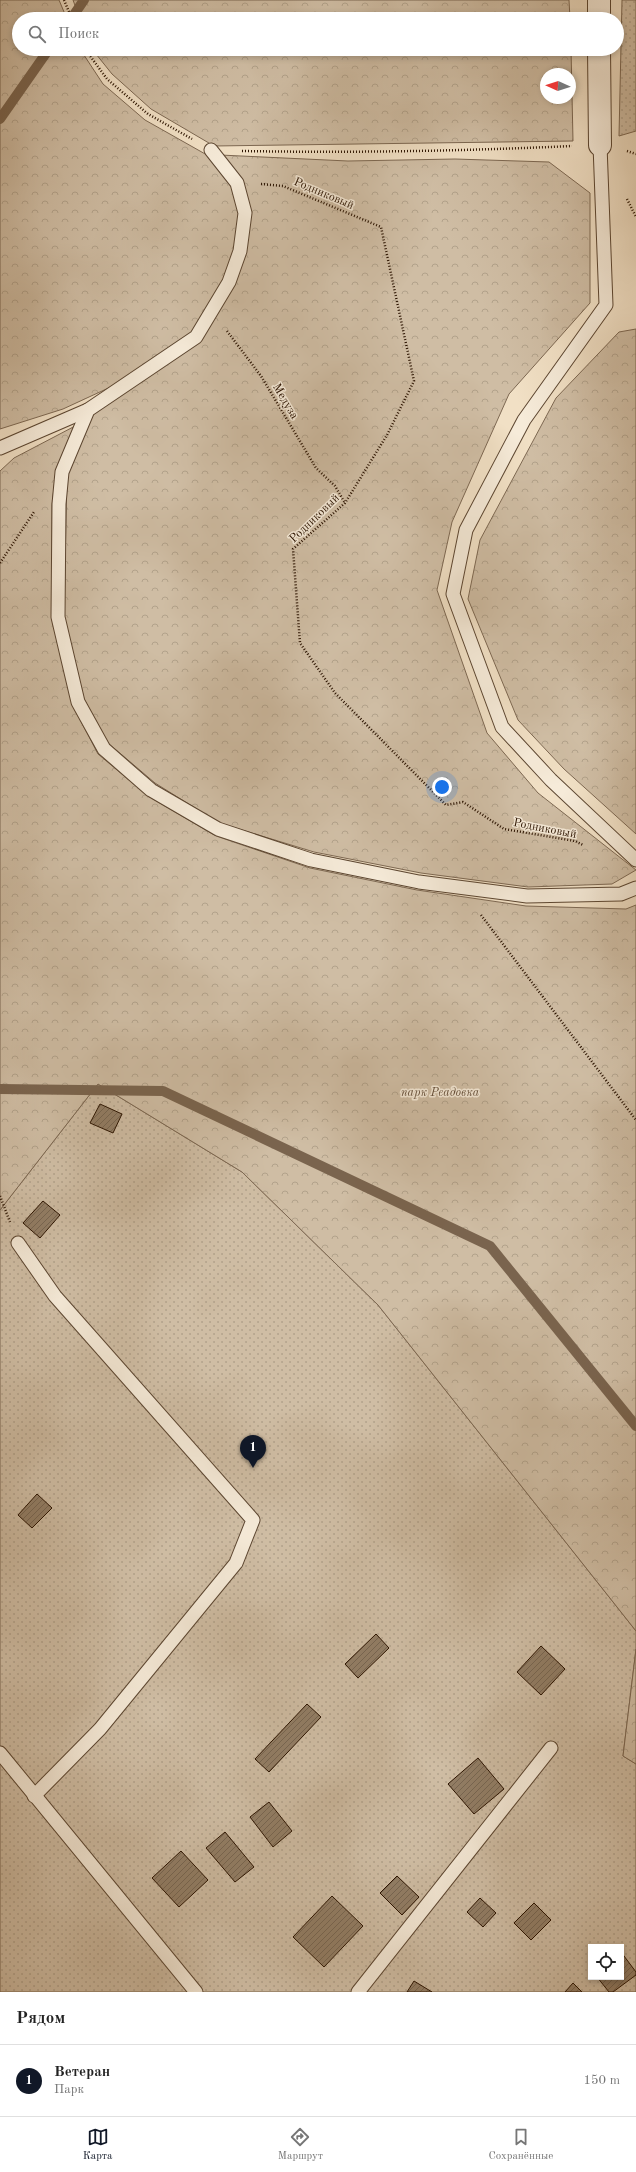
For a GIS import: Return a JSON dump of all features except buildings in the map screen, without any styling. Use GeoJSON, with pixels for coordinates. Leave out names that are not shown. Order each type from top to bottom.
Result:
{"type":"FeatureCollection","features":[{"type":"Feature","properties":{"kind":"street"},"geometry":{"type":"LineString","coordinates":[[599,0],[599,12]]}},
{"type":"Feature","properties":{"kind":"street"},"geometry":{"type":"LineString","coordinates":[[599,56],[600,145]]}},
{"type":"Feature","properties":{"kind":"lane"},"geometry":{"type":"LineString","coordinates":[[600,145],[606,305],[524,420],[466,530],[453,594],[502,727],[551,780],[636,860]]}},
{"type":"Feature","properties":{"kind":"lane"},"geometry":{"type":"LineString","coordinates":[[0,448],[88,410],[196,337],[229,282],[240,251],[245,213],[237,182],[211,150]]}},
{"type":"Feature","properties":{"kind":"lane"},"geometry":{"type":"LineString","coordinates":[[88,410],[62,472],[59,504],[58,617],[78,702],[104,749],[151,790],[218,829],[311,860],[461,889],[527,896],[621,894],[636,888]]}},
{"type":"Feature","properties":{"kind":"lane"},"geometry":{"type":"LineString","coordinates":[[18,1243],[55,1296],[253,1520],[236,1563],[100,1729],[34,1796]]}},
{"type":"Feature","properties":{"kind":"lane"},"geometry":{"type":"LineString","coordinates":[[358,1992],[551,1748]]}},
{"type":"Feature","properties":{"kind":"lane"},"geometry":{"type":"LineString","coordinates":[[0,1753],[196,1992]]}},
{"type":"Feature","properties":{"kind":"path"},"geometry":{"type":"LineString","coordinates":[[64,0],[69,12]]}},
{"type":"Feature","properties":{"kind":"path"},"geometry":{"type":"LineString","coordinates":[[89,56],[107,79],[148,114],[211,150],[371,153],[600,145]]}},
{"type":"Feature","properties":{"kind":"path","name":"Родниковый"},"geometry":{"type":"LineString","coordinates":[[237,182],[283,186],[381,227],[414,381],[387,435],[345,503],[293,549],[300,643],[335,693],[446,805],[464,802],[504,829],[575,841],[589,848]]}},
{"type":"Feature","properties":{"kind":"path","name":"Медуза"},"geometry":{"type":"LineString","coordinates":[[213,308],[234,342],[261,376],[316,468],[335,486],[345,503]]}},
{"type":"Feature","properties":{"kind":"path"},"geometry":{"type":"LineString","coordinates":[[0,563],[35,511]]}},
{"type":"Feature","properties":{"kind":"path"},"geometry":{"type":"LineString","coordinates":[[461,889],[636,1120]]}},
{"type":"Feature","properties":{"kind":"green space"},"geometry":{"type":"Polygon","coordinates":[[[0,0],[59,0],[64,12],[12,12],[12,56],[85,56],[103,84],[145,120],[207,155],[235,184],[241,213],[236,250],[226,280],[192,334],[128,379],[63,409],[0,429],[0,0]]]}},
{"type":"Feature","properties":{"kind":"green space"},"geometry":{"type":"Polygon","coordinates":[[[73,0],[569,0],[570,12],[77,12],[73,0]]]}},
{"type":"Feature","properties":{"kind":"green space"},"geometry":{"type":"Polygon","coordinates":[[[622,0],[636,0],[636,131],[619,136],[621,56],[624,56],[624,12],[622,12],[622,0]]]}},
{"type":"Feature","properties":{"kind":"green space"},"geometry":{"type":"Polygon","coordinates":[[[98,56],[571,56],[571,68],[540,68],[540,104],[572,104],[573,141],[214,146],[151,109],[112,74],[98,56]]]}},
{"type":"Feature","properties":{"kind":"green space"},"geometry":{"type":"Polygon","coordinates":[[[220,155],[348,161],[455,159],[549,162],[590,193],[590,303],[509,394],[452,522],[437,590],[487,733],[538,793],[636,870],[612,884],[528,887],[421,873],[314,852],[219,823],[155,783],[108,743],[84,699],[64,616],[67,472],[94,411],[133,386],[216,310],[248,214],[220,155]]]}},
{"type":"Feature","properties":{"kind":"green space"},"geometry":{"type":"Polygon","coordinates":[[[636,329],[636,834],[564,769],[518,720],[468,599],[480,540],[556,398],[619,332],[636,329]]]}},
{"type":"Feature","properties":{"kind":"green space","name":"парк Реадовка"},"geometry":{"type":"Polygon","coordinates":[[[77,425],[56,471],[52,505],[52,619],[73,706],[98,754],[148,796],[216,836],[310,868],[417,890],[526,906],[626,909],[636,905],[636,1631],[378,1305],[242,1172],[98,1084],[0,1210],[0,471],[14,458],[77,425]]]}},
{"type":"Feature","properties":{"kind":"green space"},"geometry":{"type":"Polygon","coordinates":[[[98,1084],[242,1172],[378,1305],[636,1631],[636,1649],[623,1756],[636,1764],[636,1992],[0,1992],[0,1210],[98,1084]]]}},
{"type":"Feature","properties":{"kind":"green space"},"geometry":{"type":"Polygon","coordinates":[[[636,1649],[636,1764],[623,1756],[636,1649]]]}},
{"type":"Feature","properties":{"kind":"waterway"},"geometry":{"type":"LineString","coordinates":[[76,12],[84,0]]}},
{"type":"Feature","properties":{"kind":"waterway"},"geometry":{"type":"LineString","coordinates":[[0,119],[44,56]]}},
{"type":"Feature","properties":{"kind":"waterway"},"geometry":{"type":"LineString","coordinates":[[0,1089],[163,1091],[490,1246],[636,1426]]}},
{"type":"Feature","properties":{"kind":"place","name":"Ветеран"},"geometry":{"type":"Point","coordinates":[253,1468]}}]}
